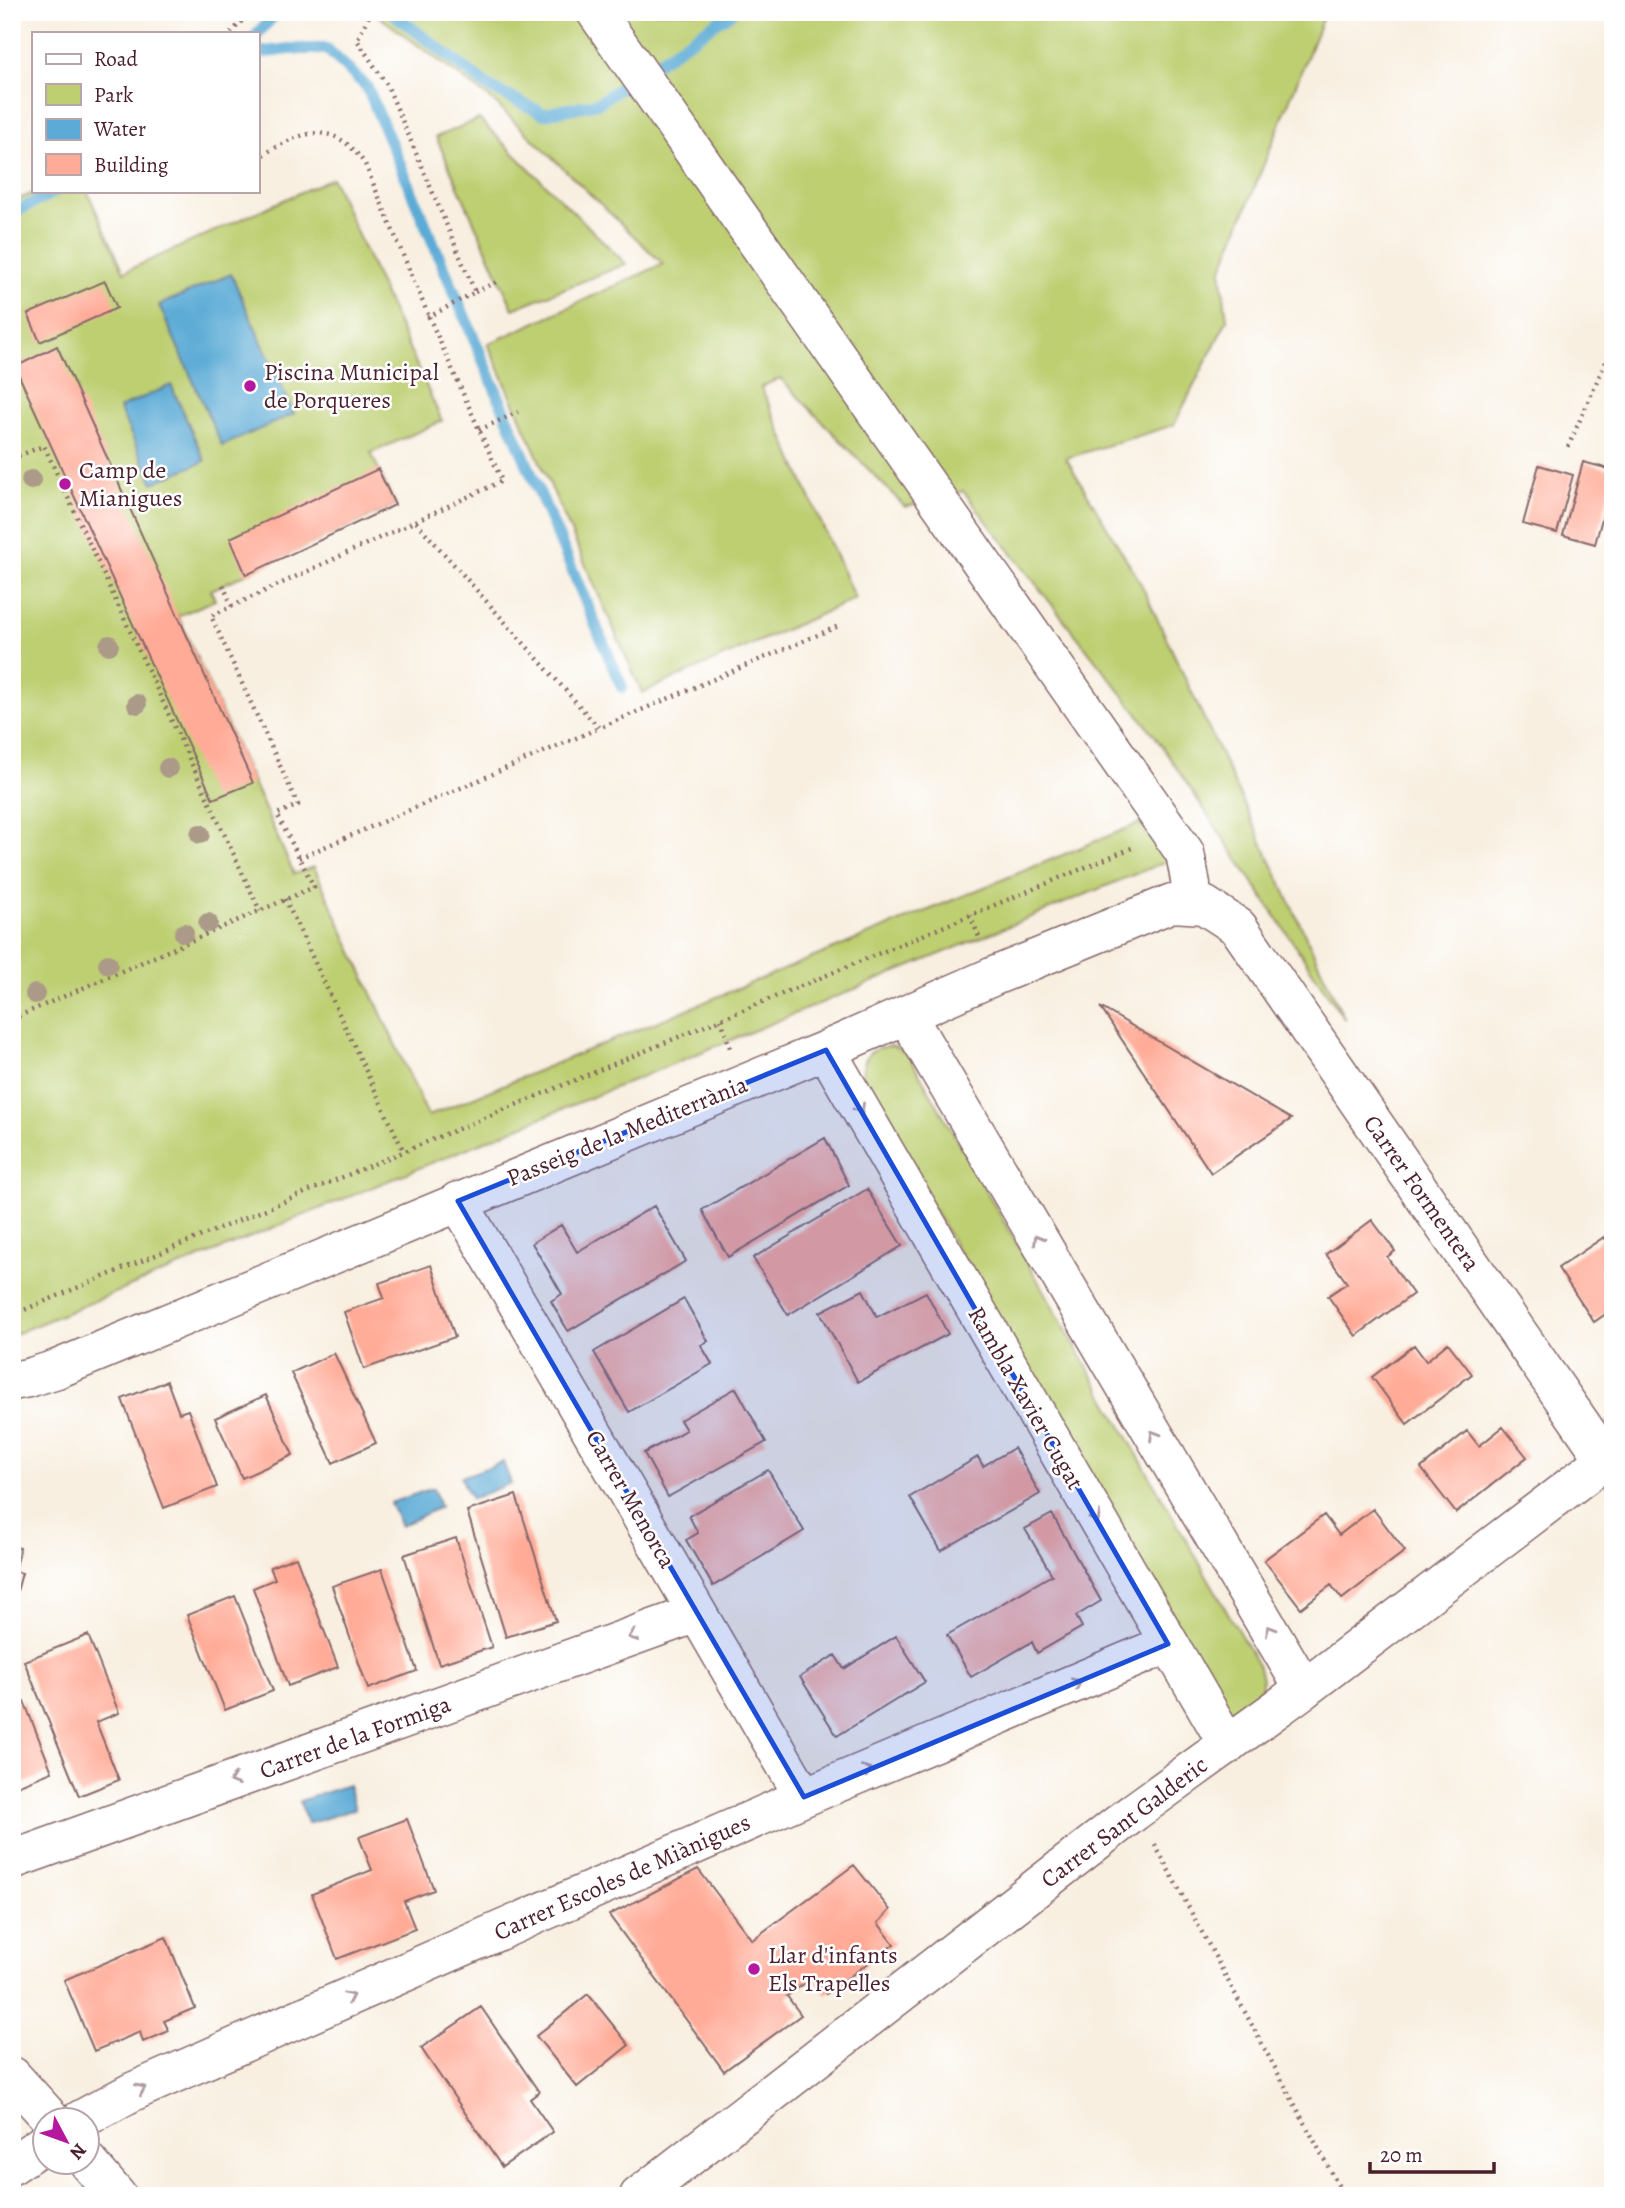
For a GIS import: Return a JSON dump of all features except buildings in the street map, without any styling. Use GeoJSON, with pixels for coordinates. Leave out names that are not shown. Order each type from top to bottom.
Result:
{"type":"FeatureCollection","features":[{"type":"Feature","properties":{"kind":"street"},"geometry":{"type":"LineString","coordinates":[[596,12],[1185,853],[1191,885],[1190,904]]}},
{"type":"Feature","properties":{"kind":"street","name":"Passeig de la Mediterrània"},"geometry":{"type":"LineString","coordinates":[[12,1381],[57,1369],[1172,903],[1190,904]]}},
{"type":"Feature","properties":{"kind":"street","name":"Carrer Formentera"},"geometry":{"type":"LineString","coordinates":[[1190,904],[1204,905],[1238,928],[1609,1457]]}},
{"type":"Feature","properties":{"kind":"street"},"geometry":{"type":"LineString","coordinates":[[907,1016],[1304,1689]]}},
{"type":"Feature","properties":{"kind":"street","name":"Rambla Xavier Cugat"},"geometry":{"type":"LineString","coordinates":[[826,1049],[1228,1745]]}},
{"type":"Feature","properties":{"kind":"street","name":"Carrer Menorca"},"geometry":{"type":"LineString","coordinates":[[458,1201],[804,1797]]}},
{"type":"Feature","properties":{"kind":"street","name":"Carrer Sant Galderic"},"geometry":{"type":"LineString","coordinates":[[639,2196],[1134,1812],[1304,1689],[1609,1457]]}},
{"type":"Feature","properties":{"kind":"street","name":"Carrer de la Formiga"},"geometry":{"type":"LineString","coordinates":[[12,1860],[697,1613]]}},
{"type":"Feature","properties":{"kind":"street","name":"Carrer Escoles de Miànigues"},"geometry":{"type":"LineString","coordinates":[[102,2108],[132,2092],[804,1797],[1168,1644]]}},
{"type":"Feature","properties":{"kind":"street"},"geometry":{"type":"LineString","coordinates":[[12,2076],[39,2106]]}},
{"type":"Feature","properties":{"kind":"street"},"geometry":{"type":"LineString","coordinates":[[12,2165],[32,2151]]}},
{"type":"Feature","properties":{"kind":"street"},"geometry":{"type":"LineString","coordinates":[[100,2176],[117,2196]]}},
{"type":"Feature","properties":{"kind":"path"},"geometry":{"type":"LineString","coordinates":[[232,32],[250,12]]}},
{"type":"Feature","properties":{"kind":"path"},"geometry":{"type":"LineString","coordinates":[[371,12],[357,40],[387,85],[475,292]]}},
{"type":"Feature","properties":{"kind":"path"},"geometry":{"type":"LineString","coordinates":[[12,1018],[314,887],[277,814],[298,805],[211,616],[502,481],[365,164],[354,148],[336,135],[310,132],[280,144],[259,158]]}},
{"type":"Feature","properties":{"kind":"path"},"geometry":{"type":"LineString","coordinates":[[429,317],[500,280]]}},
{"type":"Feature","properties":{"kind":"path"},"geometry":{"type":"LineString","coordinates":[[1568,447],[1613,345]]}},
{"type":"Feature","properties":{"kind":"path"},"geometry":{"type":"LineString","coordinates":[[479,430],[518,412]]}},
{"type":"Feature","properties":{"kind":"path"},"geometry":{"type":"LineString","coordinates":[[12,458],[44,446],[260,911]]}},
{"type":"Feature","properties":{"kind":"path"},"geometry":{"type":"LineString","coordinates":[[416,522],[599,728]]}},
{"type":"Feature","properties":{"kind":"path"},"geometry":{"type":"LineString","coordinates":[[223,585],[232,606]]}},
{"type":"Feature","properties":{"kind":"path"},"geometry":{"type":"LineString","coordinates":[[299,858],[841,625]]}},
{"type":"Feature","properties":{"kind":"path"},"geometry":{"type":"LineString","coordinates":[[12,1315],[1170,832]]}},
{"type":"Feature","properties":{"kind":"path"},"geometry":{"type":"LineString","coordinates":[[285,899],[404,1152]]}},
{"type":"Feature","properties":{"kind":"path"},"geometry":{"type":"LineString","coordinates":[[1134,1812],[1171,1872],[1344,2196]]}},
{"type":"Feature","properties":{"kind":"highlighted area"},"geometry":{"type":"Polygon","coordinates":[[[826,1050],[1168,1644],[804,1797],[458,1201],[826,1050]]]}},
{"type":"Feature","properties":{"kind":"green space"},"geometry":{"type":"Polygon","coordinates":[[[373,12],[1325,12],[1221,271],[1227,320],[1174,425],[1066,458],[1141,584],[1345,1020],[1155,736],[963,491],[905,507],[780,378],[761,387],[855,599],[642,693],[488,344],[663,264],[492,100],[373,12]]]}},
{"type":"Feature","properties":{"kind":"green space"},"geometry":{"type":"Polygon","coordinates":[[[479,119],[626,264],[513,309],[436,137],[479,119]]]}},
{"type":"Feature","properties":{"kind":"green space"},"geometry":{"type":"Polygon","coordinates":[[[332,178],[442,421],[371,453],[395,505],[211,590],[215,600],[178,616],[294,874],[314,867],[428,1116],[1140,823],[1167,861],[12,1335],[12,202],[36,192],[87,192],[124,272],[332,178]]]}},
{"type":"Feature","properties":{"kind":"green space"},"geometry":{"type":"Polygon","coordinates":[[[892,1046],[908,1054],[1259,1667],[1262,1684],[1257,1697],[1249,1706],[1232,1711],[1225,1710],[861,1084],[867,1056],[876,1049],[892,1046]]]}},
{"type":"Feature","properties":{"kind":"water"},"geometry":{"type":"Polygon","coordinates":[[[231,274],[294,414],[222,446],[159,305],[231,274]]]}},
{"type":"Feature","properties":{"kind":"water"},"geometry":{"type":"Polygon","coordinates":[[[171,385],[205,461],[153,483],[119,408],[171,385]]]}},
{"type":"Feature","properties":{"kind":"water"},"geometry":{"type":"Polygon","coordinates":[[[503,1462],[511,1483],[471,1499],[461,1477],[503,1462]]]}},
{"type":"Feature","properties":{"kind":"water"},"geometry":{"type":"Polygon","coordinates":[[[433,1488],[440,1507],[401,1526],[390,1503],[433,1488]]]}},
{"type":"Feature","properties":{"kind":"water"},"geometry":{"type":"Polygon","coordinates":[[[348,1785],[355,1809],[307,1824],[300,1801],[348,1785]]]}},
{"type":"Feature","properties":{"kind":"waterway"},"geometry":{"type":"LineString","coordinates":[[259,32],[277,12]]}},
{"type":"Feature","properties":{"kind":"waterway"},"geometry":{"type":"LineString","coordinates":[[391,12],[489,87],[544,114],[598,103],[732,12]]}},
{"type":"Feature","properties":{"kind":"waterway"},"geometry":{"type":"LineString","coordinates":[[259,53],[327,49],[367,87],[622,687]]}},
{"type":"Feature","properties":{"kind":"waterway"},"geometry":{"type":"LineString","coordinates":[[12,214],[54,192]]}},
{"type":"Feature","properties":{"kind":"place","name":"Piscina Municipal de Porqueres"},"geometry":{"type":"Point","coordinates":[250,386]}},
{"type":"Feature","properties":{"kind":"place","name":"Camp de Mianigues"},"geometry":{"type":"Point","coordinates":[65,484]}},
{"type":"Feature","properties":{"kind":"place","name":"Llar d'infants Els Trapelles"},"geometry":{"type":"Point","coordinates":[754,1969]}}]}
